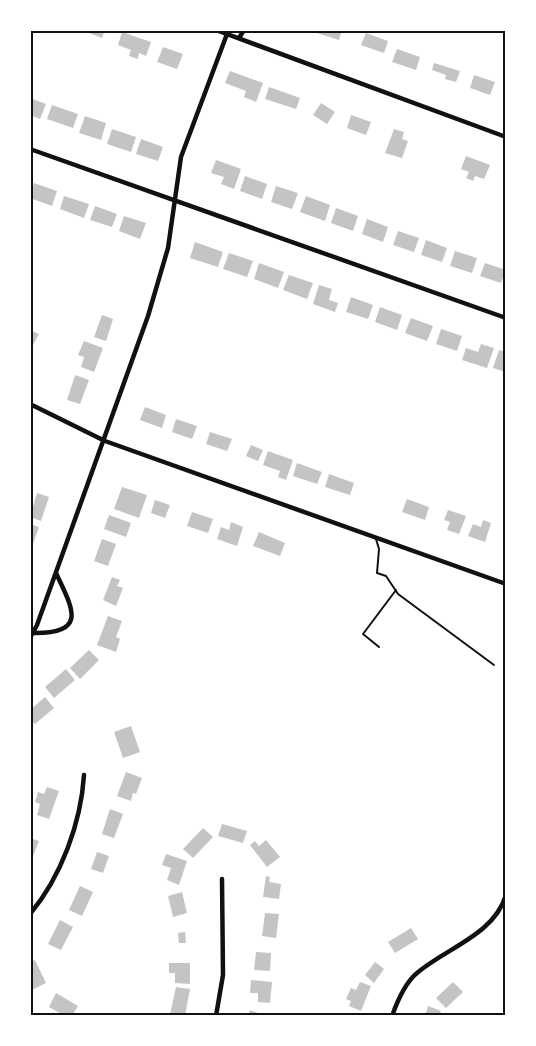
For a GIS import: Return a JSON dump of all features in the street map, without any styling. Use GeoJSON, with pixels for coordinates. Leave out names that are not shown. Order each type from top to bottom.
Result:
{"type":"FeatureCollection","features":[{"type":"Feature","properties":{"kind":"street"},"geometry":{"type":"LineString","coordinates":[[216,30],[506,137]]}},
{"type":"Feature","properties":{"kind":"street"},"geometry":{"type":"LineString","coordinates":[[239,38],[244,30]]}},
{"type":"Feature","properties":{"kind":"street"},"geometry":{"type":"LineString","coordinates":[[56,573],[73,608],[72,617],[66,628],[56,634],[31,635],[105,441],[168,248],[181,157],[227,34]]}},
{"type":"Feature","properties":{"kind":"street"},"geometry":{"type":"LineString","coordinates":[[30,149],[506,318]]}},
{"type":"Feature","properties":{"kind":"street"},"geometry":{"type":"LineString","coordinates":[[30,404],[105,441],[506,584]]}},
{"type":"Feature","properties":{"kind":"street"},"geometry":{"type":"LineString","coordinates":[[30,914],[41,901],[65,854],[82,801],[84,775]]}},
{"type":"Feature","properties":{"kind":"street"},"geometry":{"type":"LineString","coordinates":[[216,1016],[224,975],[222,879]]}},
{"type":"Feature","properties":{"kind":"street"},"geometry":{"type":"LineString","coordinates":[[392,1016],[416,973],[463,943],[489,922],[504,903],[506,895]]}},
{"type":"Feature","properties":{"kind":"lane"},"geometry":{"type":"LineString","coordinates":[[375,537],[379,549],[377,573],[386,576],[396,590],[494,665]]}},
{"type":"Feature","properties":{"kind":"lane"},"geometry":{"type":"LineString","coordinates":[[379,647],[363,634],[396,590]]}},
{"type":"Feature","properties":{"kind":"building"},"geometry":{"type":"Polygon","coordinates":[[[81,30],[105,30],[102,38],[81,30]]]}},
{"type":"Feature","properties":{"kind":"building"},"geometry":{"type":"Polygon","coordinates":[[[318,30],[342,30],[339,40],[317,33],[318,30]]]}},
{"type":"Feature","properties":{"kind":"building"},"geometry":{"type":"Polygon","coordinates":[[[122,32],[151,42],[146,56],[139,53],[138,59],[129,56],[131,50],[118,45],[122,32]]]}},
{"type":"Feature","properties":{"kind":"building"},"geometry":{"type":"Polygon","coordinates":[[[366,33],[388,41],[384,53],[361,45],[366,33]]]}},
{"type":"Feature","properties":{"kind":"building"},"geometry":{"type":"Polygon","coordinates":[[[163,47],[183,54],[177,69],[157,62],[163,47]]]}},
{"type":"Feature","properties":{"kind":"building"},"geometry":{"type":"Polygon","coordinates":[[[397,49],[420,57],[416,70],[392,62],[397,49]]]}},
{"type":"Feature","properties":{"kind":"building"},"geometry":{"type":"Polygon","coordinates":[[[434,63],[460,71],[456,82],[445,79],[446,75],[432,70],[434,63]]]}},
{"type":"Feature","properties":{"kind":"building"},"geometry":{"type":"Polygon","coordinates":[[[230,71],[263,83],[256,102],[244,97],[246,91],[225,83],[230,71]]]}},
{"type":"Feature","properties":{"kind":"building"},"geometry":{"type":"Polygon","coordinates":[[[474,75],[495,82],[490,95],[470,88],[474,75]]]}},
{"type":"Feature","properties":{"kind":"building"},"geometry":{"type":"Polygon","coordinates":[[[269,87],[300,98],[296,109],[265,99],[269,87]]]}},
{"type":"Feature","properties":{"kind":"building"},"geometry":{"type":"Polygon","coordinates":[[[30,98],[46,104],[40,119],[30,115],[30,98]]]}},
{"type":"Feature","properties":{"kind":"building"},"geometry":{"type":"Polygon","coordinates":[[[321,103],[335,112],[327,124],[313,115],[321,103]]]}},
{"type":"Feature","properties":{"kind":"building"},"geometry":{"type":"Polygon","coordinates":[[[52,105],[78,114],[73,128],[47,119],[52,105]]]}},
{"type":"Feature","properties":{"kind":"building"},"geometry":{"type":"Polygon","coordinates":[[[351,115],[371,122],[366,135],[347,128],[351,115]]]}},
{"type":"Feature","properties":{"kind":"building"},"geometry":{"type":"Polygon","coordinates":[[[85,116],[106,123],[101,140],[79,133],[85,116]]]}},
{"type":"Feature","properties":{"kind":"building"},"geometry":{"type":"Polygon","coordinates":[[[112,129],[136,137],[131,152],[107,144],[112,129]]]}},
{"type":"Feature","properties":{"kind":"building"},"geometry":{"type":"Polygon","coordinates":[[[394,129],[404,132],[402,139],[408,141],[402,158],[385,153],[394,129]]]}},
{"type":"Feature","properties":{"kind":"building"},"geometry":{"type":"Polygon","coordinates":[[[141,139],[163,147],[158,161],[136,154],[141,139]]]}},
{"type":"Feature","properties":{"kind":"building"},"geometry":{"type":"Polygon","coordinates":[[[466,156],[490,165],[484,179],[475,176],[473,181],[466,178],[469,172],[461,169],[466,156]]]}},
{"type":"Feature","properties":{"kind":"building"},"geometry":{"type":"Polygon","coordinates":[[[216,160],[241,169],[234,189],[221,184],[224,177],[211,173],[216,160]]]}},
{"type":"Feature","properties":{"kind":"building"},"geometry":{"type":"Polygon","coordinates":[[[245,176],[267,184],[262,199],[240,191],[245,176]]]}},
{"type":"Feature","properties":{"kind":"building"},"geometry":{"type":"Polygon","coordinates":[[[34,183],[57,191],[52,206],[30,198],[34,183]]]}},
{"type":"Feature","properties":{"kind":"building"},"geometry":{"type":"Polygon","coordinates":[[[276,186],[298,193],[292,209],[271,202],[276,186]]]}},
{"type":"Feature","properties":{"kind":"building"},"geometry":{"type":"Polygon","coordinates":[[[64,196],[89,204],[84,218],[60,209],[64,196]]]}},
{"type":"Feature","properties":{"kind":"building"},"geometry":{"type":"Polygon","coordinates":[[[306,196],[330,205],[325,221],[300,212],[306,196]]]}},
{"type":"Feature","properties":{"kind":"building"},"geometry":{"type":"Polygon","coordinates":[[[95,206],[117,214],[112,227],[90,220],[95,206]]]}},
{"type":"Feature","properties":{"kind":"building"},"geometry":{"type":"Polygon","coordinates":[[[336,208],[358,216],[353,231],[331,223],[336,208]]]}},
{"type":"Feature","properties":{"kind":"building"},"geometry":{"type":"Polygon","coordinates":[[[124,216],[146,223],[140,239],[119,231],[124,216]]]}},
{"type":"Feature","properties":{"kind":"building"},"geometry":{"type":"Polygon","coordinates":[[[367,219],[388,227],[383,242],[362,234],[367,219]]]}},
{"type":"Feature","properties":{"kind":"building"},"geometry":{"type":"Polygon","coordinates":[[[398,231],[419,238],[414,252],[393,245],[398,231]]]}},
{"type":"Feature","properties":{"kind":"building"},"geometry":{"type":"Polygon","coordinates":[[[426,240],[447,248],[442,262],[421,255],[426,240]]]}},
{"type":"Feature","properties":{"kind":"building"},"geometry":{"type":"Polygon","coordinates":[[[195,242],[223,252],[218,267],[190,258],[195,242]]]}},
{"type":"Feature","properties":{"kind":"building"},"geometry":{"type":"Polygon","coordinates":[[[455,251],[477,258],[472,273],[450,266],[455,251]]]}},
{"type":"Feature","properties":{"kind":"building"},"geometry":{"type":"Polygon","coordinates":[[[229,253],[253,261],[247,277],[223,269],[229,253]]]}},
{"type":"Feature","properties":{"kind":"building"},"geometry":{"type":"Polygon","coordinates":[[[259,263],[284,272],[278,288],[254,279],[259,263]]]}},
{"type":"Feature","properties":{"kind":"building"},"geometry":{"type":"Polygon","coordinates":[[[485,263],[506,270],[501,283],[480,276],[485,263]]]}},
{"type":"Feature","properties":{"kind":"building"},"geometry":{"type":"Polygon","coordinates":[[[289,275],[313,283],[307,299],[283,290],[289,275]]]}},
{"type":"Feature","properties":{"kind":"building"},"geometry":{"type":"Polygon","coordinates":[[[319,285],[332,289],[329,300],[338,303],[335,312],[313,304],[319,285]]]}},
{"type":"Feature","properties":{"kind":"building"},"geometry":{"type":"Polygon","coordinates":[[[351,297],[373,305],[368,319],[346,312],[351,297]]]}},
{"type":"Feature","properties":{"kind":"building"},"geometry":{"type":"Polygon","coordinates":[[[380,307],[402,315],[397,330],[375,322],[380,307]]]}},
{"type":"Feature","properties":{"kind":"building"},"geometry":{"type":"Polygon","coordinates":[[[102,315],[113,319],[106,341],[94,337],[102,315]]]}},
{"type":"Feature","properties":{"kind":"building"},"geometry":{"type":"Polygon","coordinates":[[[411,318],[433,326],[427,341],[405,333],[411,318]]]}},
{"type":"Feature","properties":{"kind":"building"},"geometry":{"type":"Polygon","coordinates":[[[441,329],[462,336],[457,351],[436,344],[441,329]]]}},
{"type":"Feature","properties":{"kind":"building"},"geometry":{"type":"Polygon","coordinates":[[[30,330],[39,334],[33,345],[30,344],[30,330]]]}},
{"type":"Feature","properties":{"kind":"building"},"geometry":{"type":"Polygon","coordinates":[[[84,341],[103,348],[94,372],[81,367],[84,357],[78,355],[84,341]]]}},
{"type":"Feature","properties":{"kind":"building"},"geometry":{"type":"Polygon","coordinates":[[[481,344],[494,348],[487,368],[462,360],[466,348],[478,352],[481,344]]]}},
{"type":"Feature","properties":{"kind":"building"},"geometry":{"type":"Polygon","coordinates":[[[499,350],[506,352],[506,372],[493,368],[499,350]]]}},
{"type":"Feature","properties":{"kind":"building"},"geometry":{"type":"Polygon","coordinates":[[[75,375],[89,380],[80,404],[67,400],[75,375]]]}},
{"type":"Feature","properties":{"kind":"building"},"geometry":{"type":"Polygon","coordinates":[[[145,407],[166,415],[162,428],[140,420],[145,407]]]}},
{"type":"Feature","properties":{"kind":"building"},"geometry":{"type":"Polygon","coordinates":[[[176,419],[197,426],[192,439],[172,432],[176,419]]]}},
{"type":"Feature","properties":{"kind":"building"},"geometry":{"type":"Polygon","coordinates":[[[210,432],[232,439],[227,451],[206,444],[210,432]]]}},
{"type":"Feature","properties":{"kind":"building"},"geometry":{"type":"Polygon","coordinates":[[[251,445],[263,450],[258,461],[246,456],[251,445]]]}},
{"type":"Feature","properties":{"kind":"building"},"geometry":{"type":"Polygon","coordinates":[[[268,451],[293,460],[286,480],[278,477],[280,471],[263,465],[268,451]]]}},
{"type":"Feature","properties":{"kind":"building"},"geometry":{"type":"Polygon","coordinates":[[[297,463],[322,472],[317,484],[293,476],[297,463]]]}},
{"type":"Feature","properties":{"kind":"building"},"geometry":{"type":"Polygon","coordinates":[[[329,474],[354,483],[350,495],[325,487],[329,474]]]}},
{"type":"Feature","properties":{"kind":"building"},"geometry":{"type":"Polygon","coordinates":[[[122,487],[147,495],[139,518],[114,509],[122,487]]]}},
{"type":"Feature","properties":{"kind":"building"},"geometry":{"type":"Polygon","coordinates":[[[37,493],[49,497],[41,521],[30,517],[37,493]]]}},
{"type":"Feature","properties":{"kind":"building"},"geometry":{"type":"Polygon","coordinates":[[[407,499],[429,507],[425,520],[402,512],[407,499]]]}},
{"type":"Feature","properties":{"kind":"building"},"geometry":{"type":"Polygon","coordinates":[[[155,500],[170,505],[165,518],[151,513],[155,500]]]}},
{"type":"Feature","properties":{"kind":"building"},"geometry":{"type":"Polygon","coordinates":[[[448,510],[466,516],[459,534],[447,530],[450,522],[444,520],[448,510]]]}},
{"type":"Feature","properties":{"kind":"building"},"geometry":{"type":"Polygon","coordinates":[[[192,512],[213,519],[208,533],[187,526],[192,512]]]}},
{"type":"Feature","properties":{"kind":"building"},"geometry":{"type":"Polygon","coordinates":[[[109,515],[131,523],[126,537],[104,529],[109,515]]]}},
{"type":"Feature","properties":{"kind":"building"},"geometry":{"type":"Polygon","coordinates":[[[483,520],[491,523],[485,542],[468,536],[473,524],[481,527],[483,520]]]}},
{"type":"Feature","properties":{"kind":"building"},"geometry":{"type":"Polygon","coordinates":[[[231,522],[243,527],[237,546],[217,539],[221,527],[229,530],[231,522]]]}},
{"type":"Feature","properties":{"kind":"building"},"geometry":{"type":"Polygon","coordinates":[[[30,524],[39,527],[30,552],[30,524]]]}},
{"type":"Feature","properties":{"kind":"building"},"geometry":{"type":"Polygon","coordinates":[[[259,532],[285,543],[280,556],[253,546],[259,532]]]}},
{"type":"Feature","properties":{"kind":"building"},"geometry":{"type":"Polygon","coordinates":[[[102,539],[116,544],[108,566],[94,561],[102,539]]]}},
{"type":"Feature","properties":{"kind":"building"},"geometry":{"type":"Polygon","coordinates":[[[112,577],[120,580],[117,586],[123,588],[116,606],[103,600],[112,577]]]}},
{"type":"Feature","properties":{"kind":"building"},"geometry":{"type":"Polygon","coordinates":[[[108,616],[122,621],[116,637],[120,639],[116,652],[97,645],[108,616]]]}},
{"type":"Feature","properties":{"kind":"building"},"geometry":{"type":"Polygon","coordinates":[[[89,650],[99,660],[80,679],[70,668],[89,650]]]}},
{"type":"Feature","properties":{"kind":"building"},"geometry":{"type":"Polygon","coordinates":[[[66,669],[75,680],[54,698],[45,687],[66,669]]]}},
{"type":"Feature","properties":{"kind":"building"},"geometry":{"type":"Polygon","coordinates":[[[45,697],[54,708],[35,724],[30,719],[30,710],[45,697]]]}},
{"type":"Feature","properties":{"kind":"building"},"geometry":{"type":"Polygon","coordinates":[[[131,726],[140,752],[123,758],[114,732],[131,726]]]}},
{"type":"Feature","properties":{"kind":"building"},"geometry":{"type":"Polygon","coordinates":[[[126,772],[142,778],[131,801],[117,796],[126,772]]]}},
{"type":"Feature","properties":{"kind":"building"},"geometry":{"type":"Polygon","coordinates":[[[47,787],[59,791],[49,819],[37,815],[40,804],[35,802],[38,792],[44,794],[47,787]]]}},
{"type":"Feature","properties":{"kind":"building"},"geometry":{"type":"Polygon","coordinates":[[[110,809],[123,814],[114,838],[102,834],[110,809]]]}},
{"type":"Feature","properties":{"kind":"building"},"geometry":{"type":"Polygon","coordinates":[[[222,824],[247,831],[243,843],[218,836],[222,824]]]}},
{"type":"Feature","properties":{"kind":"building"},"geometry":{"type":"Polygon","coordinates":[[[203,828],[213,837],[193,858],[183,849],[203,828]]]}},
{"type":"Feature","properties":{"kind":"building"},"geometry":{"type":"Polygon","coordinates":[[[30,838],[39,841],[30,864],[30,838]]]}},
{"type":"Feature","properties":{"kind":"building"},"geometry":{"type":"Polygon","coordinates":[[[266,840],[280,857],[267,867],[250,845],[255,841],[259,846],[266,840]]]}},
{"type":"Feature","properties":{"kind":"building"},"geometry":{"type":"Polygon","coordinates":[[[97,852],[109,856],[103,873],[91,869],[97,852]]]}},
{"type":"Feature","properties":{"kind":"building"},"geometry":{"type":"Polygon","coordinates":[[[166,854],[187,861],[179,885],[167,880],[171,868],[162,865],[166,854]]]}},
{"type":"Feature","properties":{"kind":"building"},"geometry":{"type":"Polygon","coordinates":[[[266,876],[270,877],[269,882],[281,884],[279,899],[263,897],[266,876]]]}},
{"type":"Feature","properties":{"kind":"building"},"geometry":{"type":"Polygon","coordinates":[[[80,886],[93,892],[82,916],[69,910],[80,886]]]}},
{"type":"Feature","properties":{"kind":"building"},"geometry":{"type":"Polygon","coordinates":[[[182,892],[187,913],[173,917],[168,896],[182,892]]]}},
{"type":"Feature","properties":{"kind":"building"},"geometry":{"type":"Polygon","coordinates":[[[265,913],[279,914],[276,938],[262,936],[265,913]]]}},
{"type":"Feature","properties":{"kind":"building"},"geometry":{"type":"Polygon","coordinates":[[[60,920],[73,927],[61,950],[48,944],[60,920]]]}},
{"type":"Feature","properties":{"kind":"building"},"geometry":{"type":"Polygon","coordinates":[[[411,928],[418,939],[395,953],[388,942],[411,928]]]}},
{"type":"Feature","properties":{"kind":"building"},"geometry":{"type":"Polygon","coordinates":[[[185,932],[186,943],[179,943],[178,933],[185,932]]]}},
{"type":"Feature","properties":{"kind":"building"},"geometry":{"type":"Polygon","coordinates":[[[256,952],[271,953],[270,971],[254,970],[256,952]]]}},
{"type":"Feature","properties":{"kind":"building"},"geometry":{"type":"Polygon","coordinates":[[[35,960],[46,983],[30,991],[30,962],[35,960]]]}},
{"type":"Feature","properties":{"kind":"building"},"geometry":{"type":"Polygon","coordinates":[[[375,962],[384,969],[374,983],[365,975],[375,962]]]}},
{"type":"Feature","properties":{"kind":"building"},"geometry":{"type":"Polygon","coordinates":[[[169,963],[190,963],[190,984],[175,983],[175,973],[169,973],[169,963]]]}},
{"type":"Feature","properties":{"kind":"building"},"geometry":{"type":"Polygon","coordinates":[[[251,980],[272,982],[270,1003],[258,1002],[258,993],[250,993],[251,980]]]}},
{"type":"Feature","properties":{"kind":"building"},"geometry":{"type":"Polygon","coordinates":[[[360,982],[371,986],[361,1011],[349,1006],[351,1001],[346,999],[351,988],[356,990],[360,982]]]}},
{"type":"Feature","properties":{"kind":"building"},"geometry":{"type":"Polygon","coordinates":[[[453,982],[463,992],[446,1008],[436,998],[453,982]]]}},
{"type":"Feature","properties":{"kind":"building"},"geometry":{"type":"Polygon","coordinates":[[[176,987],[190,989],[185,1016],[170,1014],[176,987]]]}},
{"type":"Feature","properties":{"kind":"building"},"geometry":{"type":"Polygon","coordinates":[[[56,993],[78,1006],[72,1016],[65,1016],[49,1007],[56,993]]]}},
{"type":"Feature","properties":{"kind":"building"},"geometry":{"type":"Polygon","coordinates":[[[428,1006],[441,1011],[439,1016],[425,1016],[428,1006]]]}},
{"type":"Feature","properties":{"kind":"building"},"geometry":{"type":"Polygon","coordinates":[[[250,1010],[266,1016],[248,1016],[250,1010]]]}}]}
